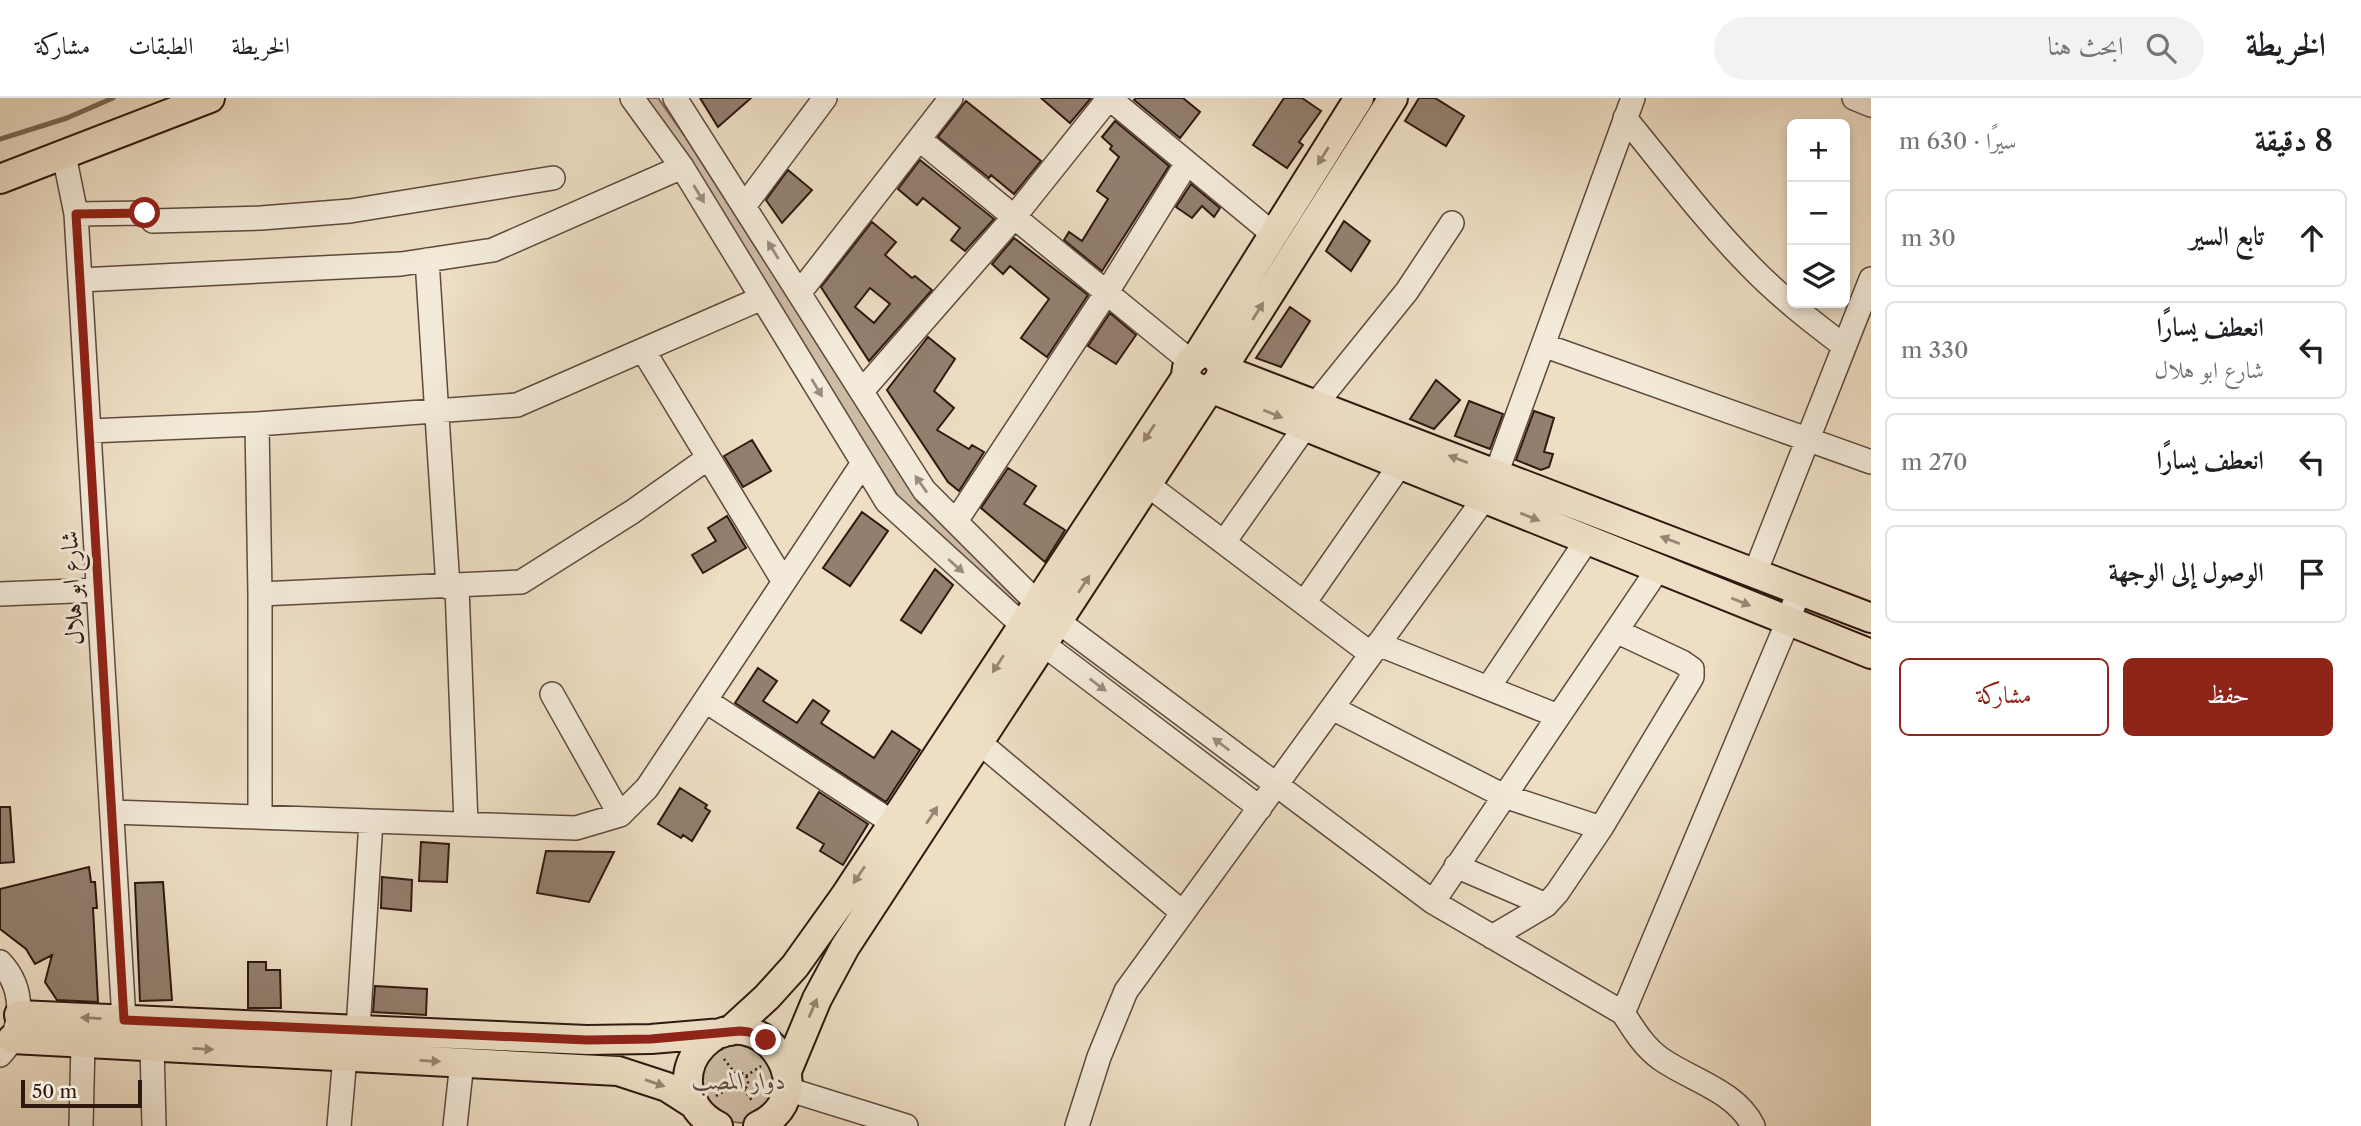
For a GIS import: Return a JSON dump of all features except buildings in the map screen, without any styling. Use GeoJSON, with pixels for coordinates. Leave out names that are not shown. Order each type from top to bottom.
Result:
{"type":"FeatureCollection","features":[{"type":"Feature","properties":{"kind":"main road"},"geometry":{"type":"LineString","coordinates":[[0,179],[210,98]]}},
{"type":"Feature","properties":{"kind":"main road"},"geometry":{"type":"LineString","coordinates":[[10,1036],[124,1020],[587,1040],[725,1040],[795,966],[894,823],[1040,624],[1148,485],[1201,370],[1273,234],[1359,98]]}},
{"type":"Feature","properties":{"kind":"main road"},"geometry":{"type":"LineString","coordinates":[[777,1105],[817,999],[845,947],[979,742],[1040,624],[1201,370],[1393,98]]}},
{"type":"Feature","properties":{"kind":"main road"},"geometry":{"type":"LineString","coordinates":[[1201,370],[1490,486],[1755,573],[1871,618]]}},
{"type":"Feature","properties":{"kind":"main road"},"geometry":{"type":"LineString","coordinates":[[1310,416],[1400,465],[1490,486],[1587,540],[1871,654]]}},
{"type":"Feature","properties":{"kind":"main road"},"geometry":{"type":"LineString","coordinates":[[710,1116],[688,1080],[691,1063],[706,1042],[725,1040],[749,1032],[766,1040],[780,1054],[777,1105]]}},
{"type":"Feature","properties":{"kind":"main road"},"geometry":{"type":"LineString","coordinates":[[10,1036],[83,1043],[618,1071],[667,1087],[710,1116]]}},
{"type":"Feature","properties":{"kind":"street"},"geometry":{"type":"LineString","coordinates":[[632,98],[682,167],[887,502],[899,515],[1040,624],[1260,808]]}},
{"type":"Feature","properties":{"kind":"street"},"geometry":{"type":"LineString","coordinates":[[675,98],[924,490],[956,522],[1040,624],[1276,785],[1433,902],[1623,1013],[1638,1038],[1661,1059],[1735,1102],[1748,1115],[1753,1126]]}},
{"type":"Feature","properties":{"kind":"street"},"geometry":{"type":"LineString","coordinates":[[745,205],[825,98]]}},
{"type":"Feature","properties":{"kind":"street"},"geometry":{"type":"LineString","coordinates":[[800,292],[951,98]]}},
{"type":"Feature","properties":{"kind":"street"},"geometry":{"type":"LineString","coordinates":[[862,391],[1014,217],[1109,98],[1273,234]]}},
{"type":"Feature","properties":{"kind":"street"},"geometry":{"type":"LineString","coordinates":[[1854,98],[1871,105]]}},
{"type":"Feature","properties":{"kind":"street"},"geometry":{"type":"LineString","coordinates":[[1077,1126],[1099,1057],[1126,991],[1490,486],[1629,108]]}},
{"type":"Feature","properties":{"kind":"street"},"geometry":{"type":"LineString","coordinates":[[1629,108],[1704,215],[1750,266],[1791,305],[1844,346]]}},
{"type":"Feature","properties":{"kind":"street"},"geometry":{"type":"LineString","coordinates":[[919,139],[1201,370]]}},
{"type":"Feature","properties":{"kind":"street","name":"شارع ابو هلال"},"geometry":{"type":"LineString","coordinates":[[64,155],[76,214],[124,1020]]}},
{"type":"Feature","properties":{"kind":"street"},"geometry":{"type":"LineString","coordinates":[[956,522],[1107,292],[1187,163]]}},
{"type":"Feature","properties":{"kind":"street"},"geometry":{"type":"LineString","coordinates":[[80,280],[401,264],[493,250],[682,167]]}},
{"type":"Feature","properties":{"kind":"street"},"geometry":{"type":"LineString","coordinates":[[76,214],[145,213],[153,220],[261,218],[350,211],[553,178]]}},
{"type":"Feature","properties":{"kind":"street"},"geometry":{"type":"LineString","coordinates":[[1224,542],[1310,416],[1407,291],[1452,223]]}},
{"type":"Feature","properties":{"kind":"street"},"geometry":{"type":"LineString","coordinates":[[427,260],[436,410],[452,587],[466,824]]}},
{"type":"Feature","properties":{"kind":"street"},"geometry":{"type":"LineString","coordinates":[[1755,573],[1806,438],[1869,291]]}},
{"type":"Feature","properties":{"kind":"street"},"geometry":{"type":"LineString","coordinates":[[89,432],[257,424],[517,405],[762,298]]}},
{"type":"Feature","properties":{"kind":"street"},"geometry":{"type":"LineString","coordinates":[[1543,345],[1871,462]]}},
{"type":"Feature","properties":{"kind":"street"},"geometry":{"type":"LineString","coordinates":[[643,350],[784,582]]}},
{"type":"Feature","properties":{"kind":"street"},"geometry":{"type":"LineString","coordinates":[[257,424],[260,817]]}},
{"type":"Feature","properties":{"kind":"street"},"geometry":{"type":"LineString","coordinates":[[260,594],[521,582],[632,512],[708,458]]}},
{"type":"Feature","properties":{"kind":"street"},"geometry":{"type":"LineString","coordinates":[[112,812],[576,828],[620,815],[648,788],[863,463]]}},
{"type":"Feature","properties":{"kind":"street"},"geometry":{"type":"LineString","coordinates":[[1304,603],[1400,465]]}},
{"type":"Feature","properties":{"kind":"street"},"geometry":{"type":"LineString","coordinates":[[1148,485],[1304,603],[1375,649],[1488,688],[1558,716]]}},
{"type":"Feature","properties":{"kind":"street"},"geometry":{"type":"LineString","coordinates":[[1488,688],[1587,540]]}},
{"type":"Feature","properties":{"kind":"street"},"geometry":{"type":"LineString","coordinates":[[1433,902],[1658,569]]}},
{"type":"Feature","properties":{"kind":"street"},"geometry":{"type":"LineString","coordinates":[[0,594],[99,590]]}},
{"type":"Feature","properties":{"kind":"street"},"geometry":{"type":"LineString","coordinates":[[1623,1013],[1799,590]]}},
{"type":"Feature","properties":{"kind":"street"},"geometry":{"type":"LineString","coordinates":[[1492,937],[1546,905],[1557,893],[1601,828],[1692,677],[1692,669],[1682,662],[1616,631]]}},
{"type":"Feature","properties":{"kind":"street"},"geometry":{"type":"LineString","coordinates":[[552,694],[620,815]]}},
{"type":"Feature","properties":{"kind":"street"},"geometry":{"type":"LineString","coordinates":[[705,701],[894,823]]}},
{"type":"Feature","properties":{"kind":"street"},"geometry":{"type":"LineString","coordinates":[[1332,708],[1504,796],[1601,828]]}},
{"type":"Feature","properties":{"kind":"street"},"geometry":{"type":"LineString","coordinates":[[979,742],[1183,913]]}},
{"type":"Feature","properties":{"kind":"street"},"geometry":{"type":"LineString","coordinates":[[358,1030],[371,821]]}},
{"type":"Feature","properties":{"kind":"street"},"geometry":{"type":"LineString","coordinates":[[1456,866],[1546,905]]}},
{"type":"Feature","properties":{"kind":"street"},"geometry":{"type":"LineString","coordinates":[[0,962],[16,989],[10,1036]]}},
{"type":"Feature","properties":{"kind":"street"},"geometry":{"type":"LineString","coordinates":[[81,1126],[83,1043]]}},
{"type":"Feature","properties":{"kind":"street"},"geometry":{"type":"LineString","coordinates":[[152,1046],[154,1126]]}},
{"type":"Feature","properties":{"kind":"street"},"geometry":{"type":"LineString","coordinates":[[338,1126],[345,1056]]}},
{"type":"Feature","properties":{"kind":"street"},"geometry":{"type":"LineString","coordinates":[[455,1126],[461,1062]]}},
{"type":"Feature","properties":{"kind":"street"},"geometry":{"type":"LineString","coordinates":[[777,1105],[906,1126]]}},
{"type":"Feature","properties":{"kind":"path"},"geometry":{"type":"LineString","coordinates":[[725,1040],[735,1073]]}},
{"type":"Feature","properties":{"kind":"path"},"geometry":{"type":"LineString","coordinates":[[731,1087],[739,1091],[748,1084],[744,1074],[735,1073]]}},
{"type":"Feature","properties":{"kind":"path"},"geometry":{"type":"LineString","coordinates":[[710,1116],[731,1087],[730,1078],[735,1073]]}},
{"type":"Feature","properties":{"kind":"green space"},"geometry":{"type":"Polygon","coordinates":[[[644,98],[658,98],[686,138],[918,502],[1027,591],[1023,604],[1016,605],[901,501],[644,98]]]}},
{"type":"Feature","properties":{"kind":"green space","name":"دوار المصب"},"geometry":{"type":"Polygon","coordinates":[[[757,1044],[780,1089],[746,1123],[733,1122],[704,1104],[700,1064],[718,1045],[757,1044]]]}},
{"type":"Feature","properties":{"kind":"waterway"},"geometry":{"type":"LineString","coordinates":[[0,139],[67,118],[113,98]]}},
{"type":"Feature","properties":{"kind":"route"},"geometry":{"type":"LineString","coordinates":[[145,213],[76,214],[124,1020],[587,1040],[651,1039],[740,1031],[758,1035],[766,1040]]}}]}
